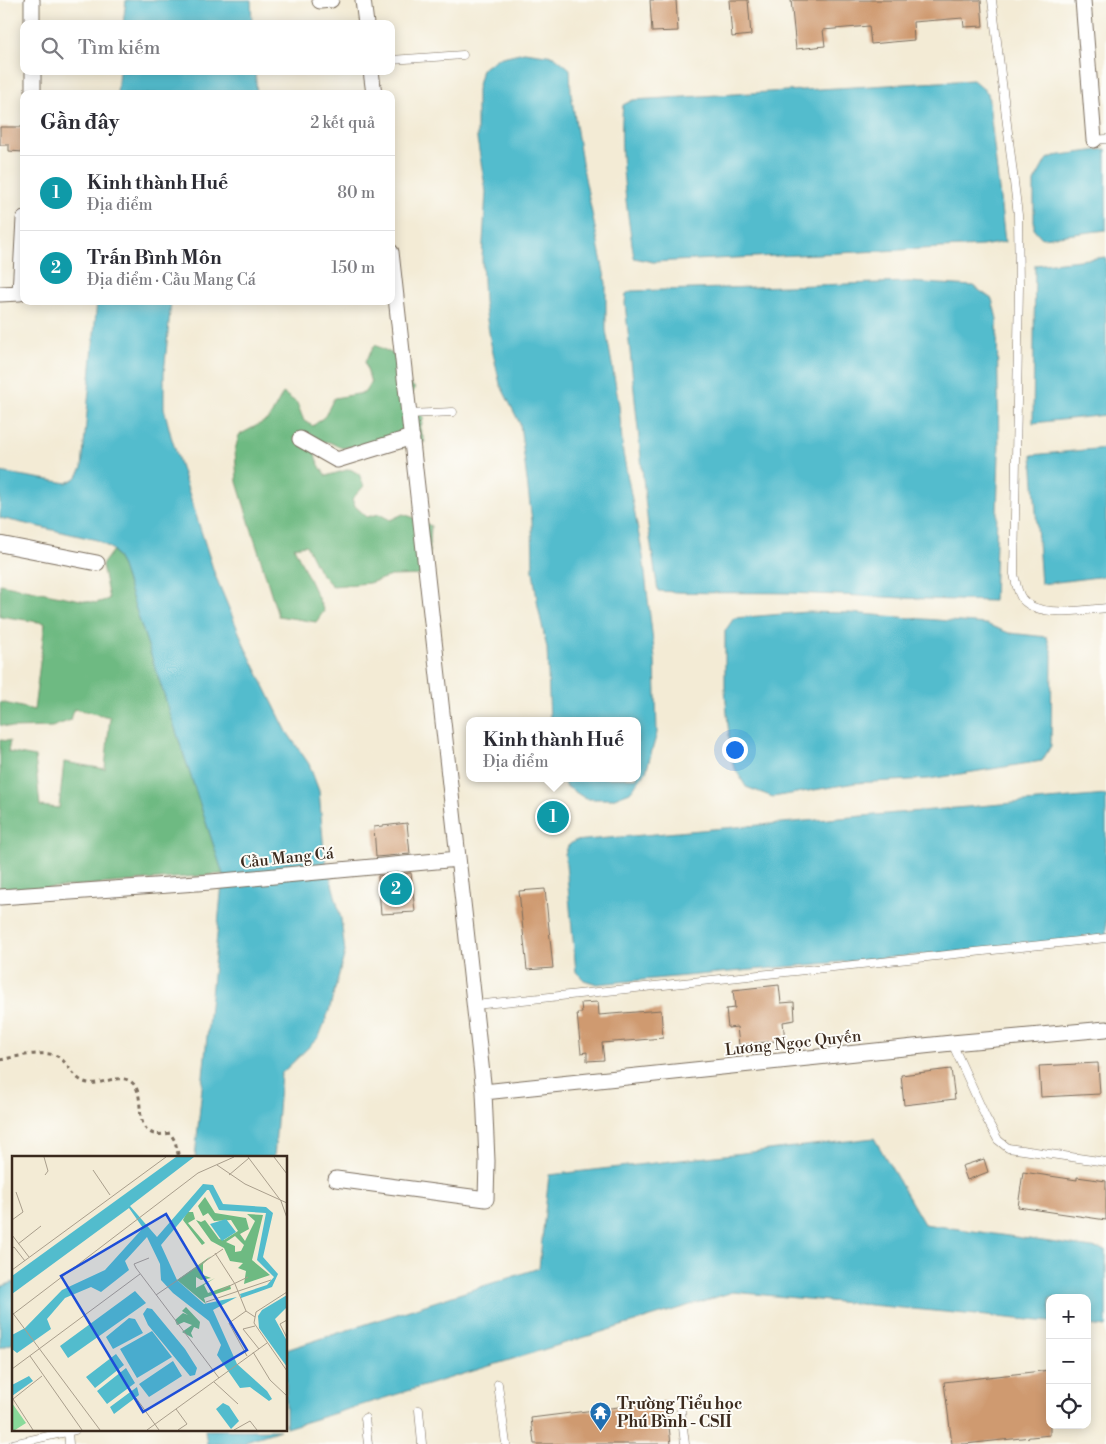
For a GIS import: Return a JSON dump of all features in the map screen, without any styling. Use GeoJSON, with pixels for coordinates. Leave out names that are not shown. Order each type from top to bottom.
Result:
{"type":"FeatureCollection","features":[{"type":"Feature","properties":{"kind":"street"},"geometry":{"type":"LineString","coordinates":[[32,0],[32,20]]}},
{"type":"Feature","properties":{"kind":"street"},"geometry":{"type":"LineString","coordinates":[[363,0],[366,20]]}},
{"type":"Feature","properties":{"kind":"street"},"geometry":{"type":"LineString","coordinates":[[1083,0],[1100,140]]}},
{"type":"Feature","properties":{"kind":"street"},"geometry":{"type":"LineString","coordinates":[[33,75],[33,90]]}},
{"type":"Feature","properties":{"kind":"street"},"geometry":{"type":"LineString","coordinates":[[372,75],[373,90]]}},
{"type":"Feature","properties":{"kind":"street"},"geometry":{"type":"LineString","coordinates":[[336,1179],[486,1199],[487,1162],[484,1092],[395,288]]}},
{"type":"Feature","properties":{"kind":"street"},"geometry":{"type":"LineString","coordinates":[[0,294],[20,293]]}},
{"type":"Feature","properties":{"kind":"street"},"geometry":{"type":"LineString","coordinates":[[300,439],[337,460],[412,437]]}},
{"type":"Feature","properties":{"kind":"street"},"geometry":{"type":"LineString","coordinates":[[0,544],[98,563]]}},
{"type":"Feature","properties":{"kind":"street","name":"Cầu Mang Cá"},"geometry":{"type":"LineString","coordinates":[[0,897],[211,882],[458,859]]}},
{"type":"Feature","properties":{"kind":"street","name":"Lương Ngọc Quyến"},"geometry":{"type":"LineString","coordinates":[[484,1092],[952,1042],[1106,1029]]}},
{"type":"Feature","properties":{"kind":"lane"},"geometry":{"type":"LineString","coordinates":[[992,0],[1018,215],[1019,286],[1014,574],[1022,599],[1032,606],[1044,610],[1062,612],[1106,608]]}},
{"type":"Feature","properties":{"kind":"lane"},"geometry":{"type":"LineString","coordinates":[[395,60],[463,55]]}},
{"type":"Feature","properties":{"kind":"lane"},"geometry":{"type":"LineString","coordinates":[[409,414],[453,412]]}},
{"type":"Feature","properties":{"kind":"lane"},"geometry":{"type":"LineString","coordinates":[[475,1005],[1106,938]]}},
{"type":"Feature","properties":{"kind":"lane"},"geometry":{"type":"LineString","coordinates":[[952,1042],[986,1118],[998,1140],[1008,1148],[1106,1162]]}},
{"type":"Feature","properties":{"kind":"lane"},"geometry":{"type":"LineString","coordinates":[[498,1384],[506,1444]]}},
{"type":"Feature","properties":{"kind":"lane"},"geometry":{"type":"LineString","coordinates":[[419,1410],[422,1444]]}},
{"type":"Feature","properties":{"kind":"lane"},"geometry":{"type":"LineString","coordinates":[[681,1411],[685,1444]]}},
{"type":"Feature","properties":{"kind":"lane"},"geometry":{"type":"LineString","coordinates":[[365,1418],[368,1444]]}},
{"type":"Feature","properties":{"kind":"lane"},"geometry":{"type":"LineString","coordinates":[[15,1444],[68,1432]]}},
{"type":"Feature","properties":{"kind":"path"},"geometry":{"type":"LineString","coordinates":[[0,1060],[33,1054],[56,1056],[70,1072],[89,1083],[118,1079],[129,1080],[136,1087],[142,1121],[155,1134],[170,1134],[175,1141],[179,1156]]}},
{"type":"Feature","properties":{"kind":"green space"},"geometry":{"type":"Polygon","coordinates":[[[375,345],[395,355],[402,378],[415,388],[408,403],[424,417],[420,429],[425,442],[404,447],[359,446],[342,448],[329,442],[316,441],[315,455],[326,476],[350,469],[359,474],[364,486],[352,499],[355,506],[367,517],[379,514],[390,520],[403,514],[431,526],[428,575],[391,576],[369,583],[332,586],[319,571],[306,545],[294,547],[324,611],[316,622],[278,616],[237,482],[235,450],[239,435],[269,419],[283,393],[297,403],[304,421],[313,426],[325,416],[334,398],[364,393],[371,383],[365,362],[375,345]]]}},
{"type":"Feature","properties":{"kind":"green space"},"geometry":{"type":"Polygon","coordinates":[[[113,550],[121,564],[223,874],[0,892],[0,740],[10,741],[8,752],[35,757],[40,806],[59,808],[64,762],[105,769],[110,717],[74,709],[71,720],[52,727],[13,728],[0,725],[0,702],[34,710],[45,623],[0,616],[0,584],[96,603],[109,599],[102,565],[113,550]]]}},
{"type":"Feature","properties":{"kind":"water"},"geometry":{"type":"Polygon","coordinates":[[[126,0],[251,0],[252,20],[124,20],[126,0]]]}},
{"type":"Feature","properties":{"kind":"water"},"geometry":{"type":"Polygon","coordinates":[[[524,52],[554,56],[570,69],[571,93],[582,163],[606,283],[606,330],[619,405],[623,453],[643,556],[655,659],[657,733],[646,772],[641,778],[641,717],[550,717],[547,648],[538,607],[533,571],[532,521],[520,424],[500,384],[484,302],[482,259],[486,192],[477,139],[477,89],[482,69],[498,58],[524,52]]]}},
{"type":"Feature","properties":{"kind":"water"},"geometry":{"type":"Polygon","coordinates":[[[119,75],[255,75],[257,90],[117,90],[119,75]]]}},
{"type":"Feature","properties":{"kind":"water"},"geometry":{"type":"Polygon","coordinates":[[[973,80],[988,93],[1005,242],[982,246],[653,262],[634,258],[622,162],[623,105],[633,100],[973,80]]]}},
{"type":"Feature","properties":{"kind":"water"},"geometry":{"type":"Polygon","coordinates":[[[1106,149],[1106,230],[1042,238],[1034,229],[1034,182],[1046,160],[1054,156],[1106,149]]]}},
{"type":"Feature","properties":{"kind":"water"},"geometry":{"type":"Polygon","coordinates":[[[1106,257],[1106,415],[1033,423],[1035,265],[1106,257]]]}},
{"type":"Feature","properties":{"kind":"water"},"geometry":{"type":"Polygon","coordinates":[[[909,282],[973,286],[992,299],[997,319],[999,454],[994,601],[788,593],[658,591],[648,526],[625,303],[626,294],[631,291],[909,282]]]}},
{"type":"Feature","properties":{"kind":"water"},"geometry":{"type":"Polygon","coordinates":[[[97,305],[171,305],[164,374],[164,408],[171,436],[215,575],[246,649],[287,732],[309,764],[319,791],[324,852],[341,919],[345,952],[329,1011],[319,1037],[281,1074],[274,1156],[195,1156],[223,874],[121,564],[113,550],[97,540],[0,518],[0,472],[67,483],[76,478],[82,468],[97,305]]]}},
{"type":"Feature","properties":{"kind":"water"},"geometry":{"type":"Polygon","coordinates":[[[1106,448],[1106,576],[1041,584],[1032,455],[1106,448]]]}},
{"type":"Feature","properties":{"kind":"water"},"geometry":{"type":"Polygon","coordinates":[[[807,612],[850,613],[986,624],[1009,633],[1047,637],[1052,654],[1051,746],[1042,761],[929,779],[855,783],[773,797],[746,787],[733,765],[729,736],[725,690],[725,631],[734,618],[807,612]]]}},
{"type":"Feature","properties":{"kind":"water"},"geometry":{"type":"Polygon","coordinates":[[[564,782],[638,782],[630,792],[612,799],[586,799],[566,786],[564,782]]]}},
{"type":"Feature","properties":{"kind":"water"},"geometry":{"type":"Polygon","coordinates":[[[1106,795],[1106,938],[597,984],[584,980],[576,972],[565,854],[568,846],[574,841],[1106,795]]]}},
{"type":"Feature","properties":{"kind":"water"},"geometry":{"type":"Polygon","coordinates":[[[874,1138],[924,1224],[1106,1250],[1106,1327],[1091,1325],[1091,1294],[1046,1294],[1046,1322],[733,1292],[288,1427],[288,1349],[539,1268],[549,1175],[874,1138]]]}},
{"type":"Feature","properties":{"kind":"water"},"geometry":{"type":"Polygon","coordinates":[[[12,1283],[12,1344],[0,1348],[0,1287],[12,1283]]]}},
{"type":"Feature","properties":{"kind":"water"},"geometry":{"type":"Polygon","coordinates":[[[205,1432],[274,1432],[246,1441],[246,1444],[207,1444],[205,1432]]]}},
{"type":"Feature","properties":{"kind":"building"},"geometry":{"type":"Polygon","coordinates":[[[650,0],[676,0],[678,31],[652,32],[650,0]]]}},
{"type":"Feature","properties":{"kind":"building"},"geometry":{"type":"Polygon","coordinates":[[[729,0],[748,0],[751,35],[732,37],[729,0]]]}},
{"type":"Feature","properties":{"kind":"building"},"geometry":{"type":"Polygon","coordinates":[[[791,0],[981,0],[983,26],[964,27],[963,18],[913,22],[914,40],[871,44],[869,26],[823,30],[825,46],[796,49],[791,0]]]}},
{"type":"Feature","properties":{"kind":"building"},"geometry":{"type":"Polygon","coordinates":[[[0,127],[20,127],[20,152],[9,151],[9,145],[0,145],[0,127]]]}},
{"type":"Feature","properties":{"kind":"building"},"geometry":{"type":"Polygon","coordinates":[[[407,823],[410,854],[376,857],[374,827],[407,823]]]}},
{"type":"Feature","properties":{"kind":"building"},"geometry":{"type":"Polygon","coordinates":[[[411,873],[415,912],[381,914],[378,876],[411,873]]]}},
{"type":"Feature","properties":{"kind":"building"},"geometry":{"type":"Polygon","coordinates":[[[545,889],[553,968],[527,970],[519,891],[545,889]]]}},
{"type":"Feature","properties":{"kind":"building"},"geometry":{"type":"Polygon","coordinates":[[[779,985],[781,1003],[794,1002],[795,1020],[783,1022],[785,1040],[739,1045],[737,1027],[728,1028],[726,1009],[735,1008],[733,990],[779,985]]]}},
{"type":"Feature","properties":{"kind":"building"},"geometry":{"type":"Polygon","coordinates":[[[598,1002],[599,1015],[661,1010],[663,1038],[602,1043],[604,1060],[587,1061],[587,1052],[581,1053],[577,1013],[582,1013],[581,1003],[598,1002]]]}},
{"type":"Feature","properties":{"kind":"building"},"geometry":{"type":"Polygon","coordinates":[[[1098,1063],[1100,1094],[1041,1097],[1039,1066],[1098,1063]]]}},
{"type":"Feature","properties":{"kind":"building"},"geometry":{"type":"Polygon","coordinates":[[[951,1069],[955,1099],[904,1105],[901,1075],[951,1069]]]}},
{"type":"Feature","properties":{"kind":"building"},"geometry":{"type":"Polygon","coordinates":[[[984,1159],[988,1172],[967,1180],[962,1166],[984,1159]]]}},
{"type":"Feature","properties":{"kind":"building"},"geometry":{"type":"Polygon","coordinates":[[[1023,1172],[1077,1180],[1077,1177],[1106,1181],[1106,1220],[1018,1207],[1023,1172]]]}},
{"type":"Feature","properties":{"kind":"building"},"geometry":{"type":"Polygon","coordinates":[[[1046,1370],[1046,1429],[1050,1429],[1050,1435],[952,1444],[944,1382],[1046,1370]]]}},
{"type":"Feature","properties":{"kind":"building","name":"Trường Tiểu học Phú Bình - CSII"},"geometry":{"type":"Polygon","coordinates":[[[666,1401],[671,1444],[534,1444],[531,1418],[666,1401]]]}},
{"type":"Feature","properties":{"kind":"place","name":"Kinh thành Huế"},"geometry":{"type":"Point","coordinates":[553,817]}},
{"type":"Feature","properties":{"kind":"place","name":"Trấn Bình Môn"},"geometry":{"type":"Point","coordinates":[396,889]}},
{"type":"Feature","properties":{"kind":"place","name":"Trường Tiểu học Phú Bình - CSII"},"geometry":{"type":"Point","coordinates":[601,1431]}}]}
